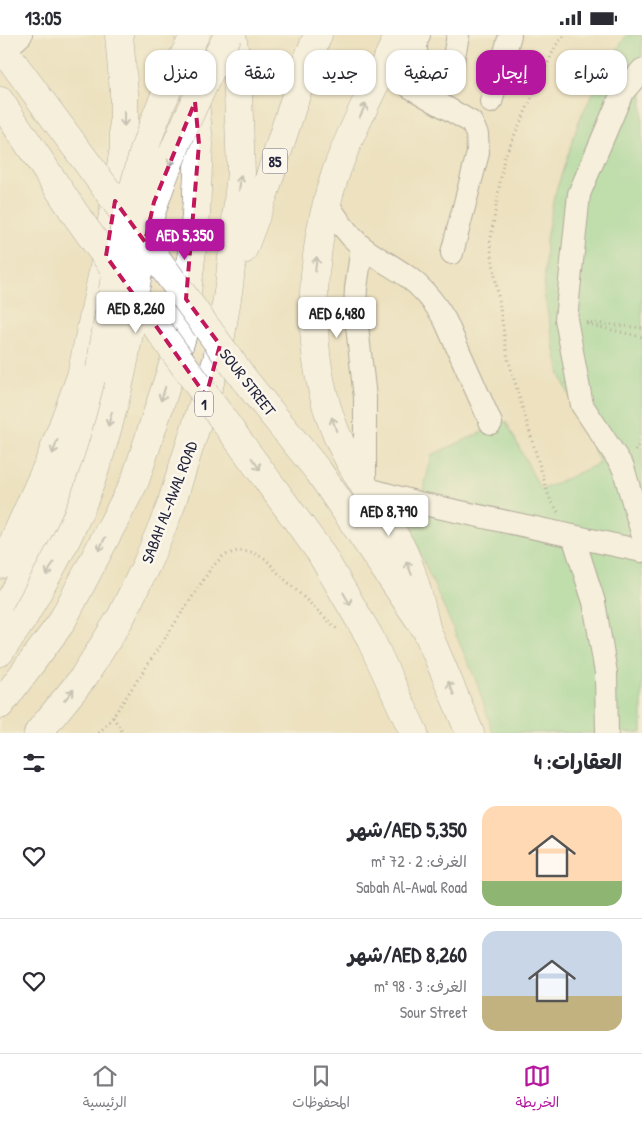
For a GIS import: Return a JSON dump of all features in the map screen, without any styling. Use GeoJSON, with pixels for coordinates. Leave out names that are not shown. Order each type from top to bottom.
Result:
{"type":"FeatureCollection","features":[{"type":"Feature","properties":{"kind":"main road"},"geometry":{"type":"LineString","coordinates":[[0,565],[11,547],[50,460],[81,376],[105,261],[124,148],[124,93],[119,35]]}},
{"type":"Feature","properties":{"kind":"main road"},"geometry":{"type":"LineString","coordinates":[[0,705],[61,623],[135,481],[182,337],[196,214],[199,144],[189,35]]}},
{"type":"Feature","properties":{"kind":"main road"},"geometry":{"type":"LineString","coordinates":[[0,652],[12,616],[17,589],[55,512],[88,422],[100,369],[117,263],[139,167],[173,79],[195,35]]}},
{"type":"Feature","properties":{"kind":"main road"},"geometry":{"type":"LineString","coordinates":[[12,616],[73,526],[94,471],[110,421],[120,377],[141,256],[154,202],[190,113],[228,35]]}},
{"type":"Feature","properties":{"kind":"main road","name":"SABAH AL-AWAL ROAD"},"geometry":{"type":"LineString","coordinates":[[38,733],[83,679],[121,617],[170,507],[217,360],[229,286],[241,173],[237,65],[232,35]]}},
{"type":"Feature","properties":{"kind":"main road","name":"85"},"geometry":{"type":"LineString","coordinates":[[229,286],[265,191],[307,61],[318,35]]}},
{"type":"Feature","properties":{"kind":"main road"},"geometry":{"type":"LineString","coordinates":[[405,37],[351,136],[337,169],[318,242],[314,280],[314,318],[317,357],[324,394],[336,432],[365,489],[400,546],[417,587],[427,631]]}},
{"type":"Feature","properties":{"kind":"main road","name":"SOUR STREET"},"geometry":{"type":"LineString","coordinates":[[6,46],[91,168],[244,379],[319,472],[427,631],[470,733]]}},
{"type":"Feature","properties":{"kind":"main road"},"geometry":{"type":"LineString","coordinates":[[0,101],[78,218],[320,552],[368,636],[414,733]]}},
{"type":"Feature","properties":{"kind":"street"},"geometry":{"type":"LineString","coordinates":[[452,253],[478,153],[477,134],[471,122],[410,87],[397,73],[392,57],[405,37],[417,39],[416,50],[419,60],[424,66],[438,70],[453,63],[458,35]]}},
{"type":"Feature","properties":{"kind":"street"},"geometry":{"type":"LineString","coordinates":[[491,102],[510,35]]}},
{"type":"Feature","properties":{"kind":"street"},"geometry":{"type":"LineString","coordinates":[[642,70],[622,93],[579,194],[566,319],[582,405],[623,467],[642,533]]}},
{"type":"Feature","properties":{"kind":"street"},"geometry":{"type":"LineString","coordinates":[[327,203],[342,227],[362,247],[407,276],[437,307],[445,320],[491,423]]}},
{"type":"Feature","properties":{"kind":"street"},"geometry":{"type":"LineString","coordinates":[[362,247],[355,308],[365,397],[365,489],[419,503],[642,551]]}},
{"type":"Feature","properties":{"kind":"street"},"geometry":{"type":"LineString","coordinates":[[573,537],[594,602],[606,673],[607,733]]}},
{"type":"Feature","properties":{"kind":"path"},"geometry":{"type":"LineString","coordinates":[[565,35],[556,45],[504,159],[490,245],[508,359],[549,497],[573,537]]}},
{"type":"Feature","properties":{"kind":"path"},"geometry":{"type":"LineString","coordinates":[[566,319],[642,328]]}},
{"type":"Feature","properties":{"kind":"path"},"geometry":{"type":"LineString","coordinates":[[566,319],[642,337]]}},
{"type":"Feature","properties":{"kind":"path"},"geometry":{"type":"LineString","coordinates":[[99,733],[113,717],[212,567],[223,556],[237,551],[252,552],[266,559],[276,571],[340,632]]}},
{"type":"Feature","properties":{"kind":"path"},"geometry":{"type":"LineString","coordinates":[[113,717],[123,733]]}},
{"type":"Feature","properties":{"kind":"highlighted area"},"geometry":{"type":"Polygon","coordinates":[[[195,102],[199,144],[186,299],[220,345],[206,396],[106,256],[115,201],[145,242],[154,202],[195,102]]]}},
{"type":"Feature","properties":{"kind":"green space"},"geometry":{"type":"Polygon","coordinates":[[[626,35],[642,35],[642,733],[493,733],[477,683],[412,535],[432,455],[506,421],[541,490],[600,463],[560,375],[544,294],[546,239],[554,197],[580,118],[592,95],[627,95],[627,50],[617,50],[626,35]]]}}]}
